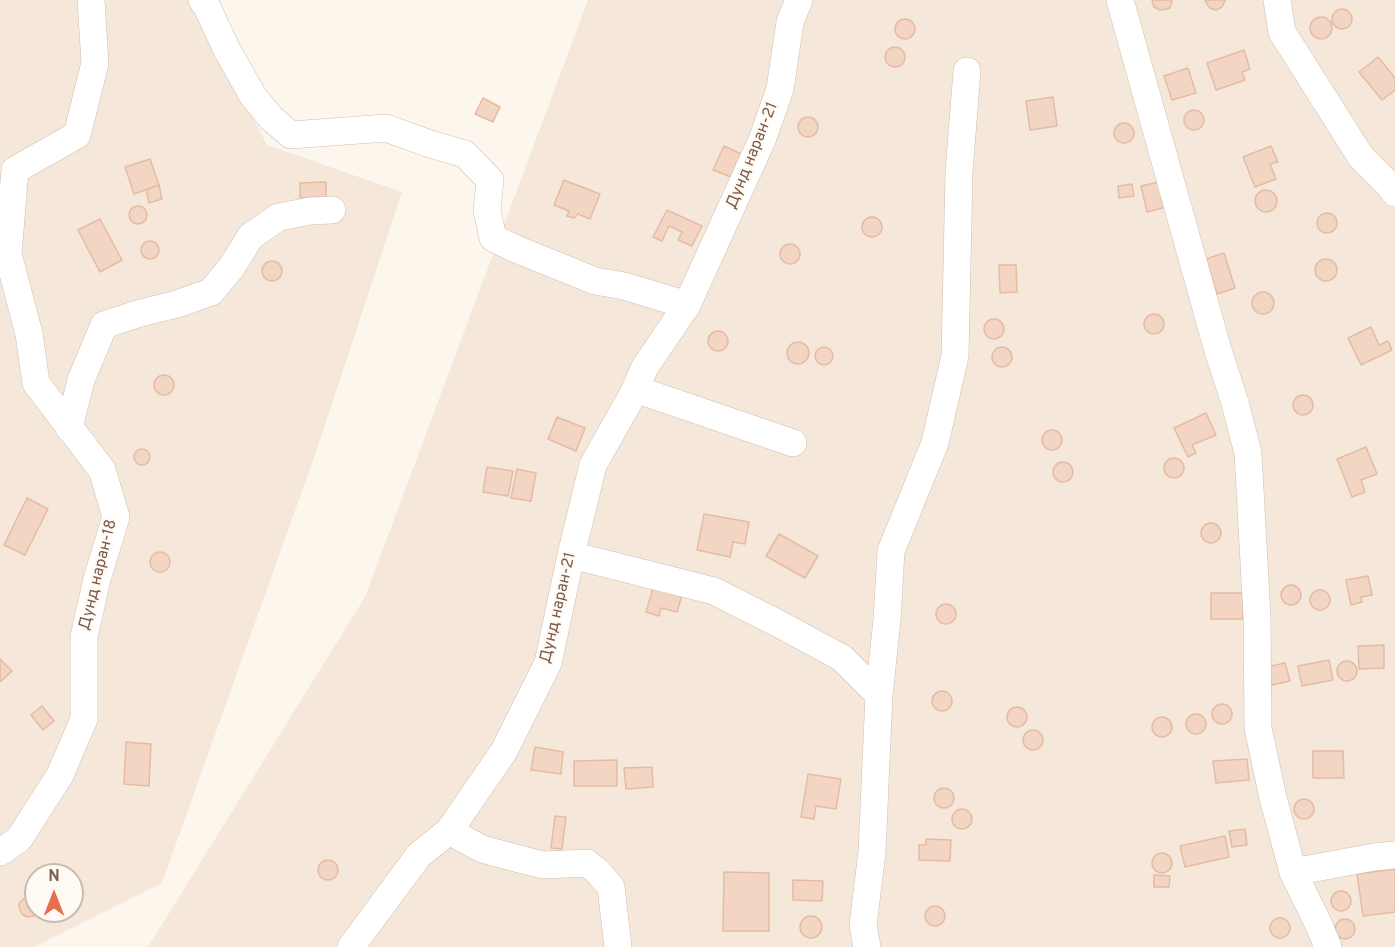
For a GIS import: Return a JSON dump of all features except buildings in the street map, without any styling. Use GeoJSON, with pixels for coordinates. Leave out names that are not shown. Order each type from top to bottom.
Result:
{"type":"FeatureCollection","features":[{"type":"Feature","properties":{"kind":"street","name":"Дунд наран-18"},"geometry":{"type":"LineString","coordinates":[[0,852],[19,838],[60,775],[84,719],[84,637],[97,579],[116,517],[102,470],[36,383],[28,334],[8,254],[15,170],[77,135],[95,63],[91,0]]}},
{"type":"Feature","properties":{"kind":"street"},"geometry":{"type":"LineString","coordinates":[[202,0],[253,96],[271,118],[291,135],[386,128],[465,154],[489,180],[487,210],[493,238],[596,281],[624,286],[687,305]]}},
{"type":"Feature","properties":{"kind":"street","name":"Дунд наран-21"},"geometry":{"type":"LineString","coordinates":[[351,947],[419,855],[449,831],[504,751],[548,663],[593,465],[645,367],[687,305],[762,140],[780,89],[790,22],[799,0]]}},
{"type":"Feature","properties":{"kind":"street"},"geometry":{"type":"LineString","coordinates":[[1120,0],[1248,453],[1257,617],[1258,728],[1273,798],[1293,872],[1328,947]]}},
{"type":"Feature","properties":{"kind":"street"},"geometry":{"type":"LineString","coordinates":[[1277,0],[1282,32],[1361,157],[1395,193]]}},
{"type":"Feature","properties":{"kind":"street"},"geometry":{"type":"LineString","coordinates":[[867,947],[863,925],[872,852],[879,695],[891,551],[934,443],[955,356],[960,172],[967,71]]}},
{"type":"Feature","properties":{"kind":"street"},"geometry":{"type":"LineString","coordinates":[[69,428],[81,380],[104,326],[211,292],[231,268],[251,236],[279,217],[310,211],[332,210]]}},
{"type":"Feature","properties":{"kind":"street"},"geometry":{"type":"LineString","coordinates":[[635,389],[793,443]]}},
{"type":"Feature","properties":{"kind":"street"},"geometry":{"type":"LineString","coordinates":[[571,555],[714,591],[843,658],[879,695]]}},
{"type":"Feature","properties":{"kind":"street"},"geometry":{"type":"LineString","coordinates":[[449,831],[482,849],[543,865],[587,863],[611,888],[618,947]]}},
{"type":"Feature","properties":{"kind":"street"},"geometry":{"type":"LineString","coordinates":[[1293,872],[1374,856],[1395,855]]}},
{"type":"Feature","properties":{"kind":"shaded area"},"geometry":{"type":"Polygon","coordinates":[[[0,0],[194,0],[267,145],[402,192],[316,452],[162,883],[84,922],[84,863],[24,863],[24,923],[82,923],[34,947],[0,947],[0,0]]]}},
{"type":"Feature","properties":{"kind":"shaded area"},"geometry":{"type":"Polygon","coordinates":[[[588,0],[1395,0],[1395,947],[148,947],[365,597],[588,0]]]}}]}
